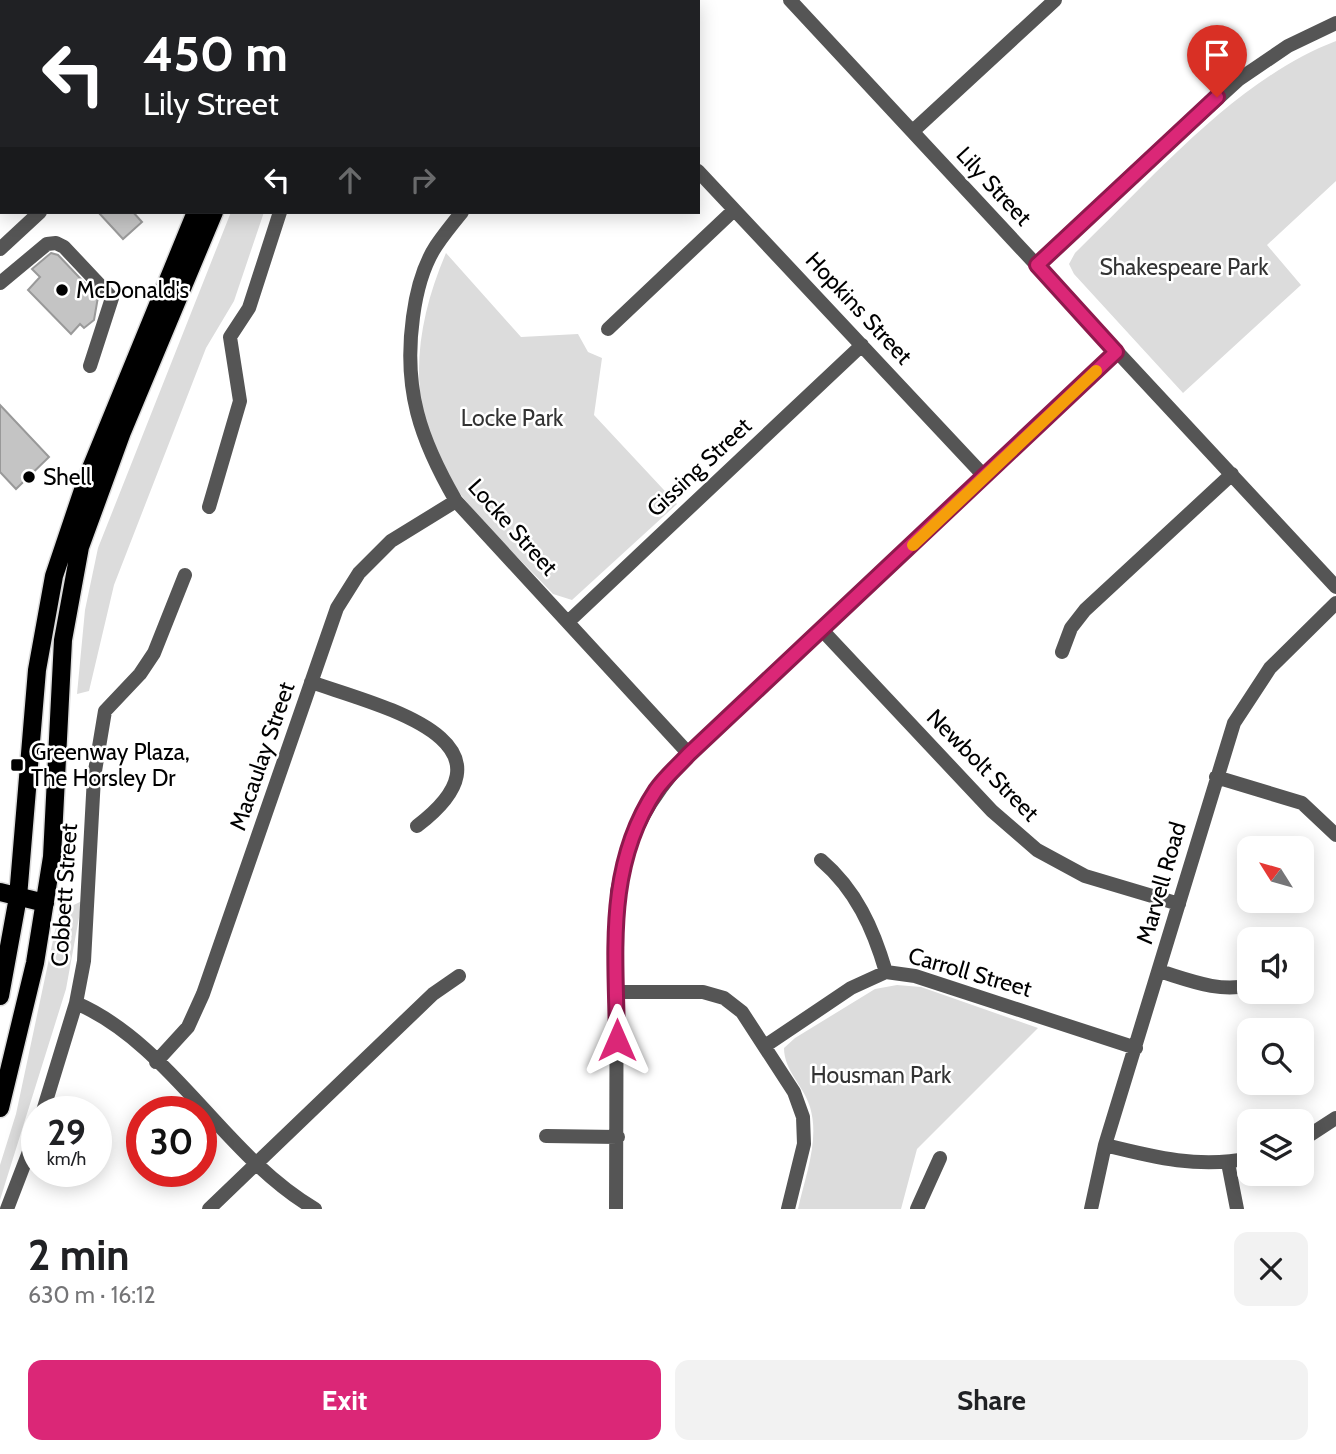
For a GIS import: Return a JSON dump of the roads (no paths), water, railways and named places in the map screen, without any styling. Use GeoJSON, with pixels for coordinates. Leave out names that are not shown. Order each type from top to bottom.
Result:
{"type":"FeatureCollection","features":[{"type":"Feature","properties":{"kind":"main road"},"geometry":{"type":"LineString","coordinates":[[0,996],[18,897],[37,670],[54,576],[87,478],[195,214]]}},
{"type":"Feature","properties":{"kind":"main road"},"geometry":{"type":"LineString","coordinates":[[0,1108],[35,963],[45,903],[55,815],[63,640],[80,547],[122,432],[213,214]]}},
{"type":"Feature","properties":{"kind":"main road"},"geometry":{"type":"LineString","coordinates":[[0,892],[45,903]]}},
{"type":"Feature","properties":{"kind":"street","name":"Lily Street"},"geometry":{"type":"LineString","coordinates":[[790,0],[1336,587]]}},
{"type":"Feature","properties":{"kind":"street"},"geometry":{"type":"LineString","coordinates":[[913,131],[1055,0]]}},
{"type":"Feature","properties":{"kind":"street"},"geometry":{"type":"LineString","coordinates":[[1037,265],[1238,80],[1288,46],[1336,23]]}},
{"type":"Feature","properties":{"kind":"street","name":"Hopkins Street"},"geometry":{"type":"LineString","coordinates":[[700,173],[985,477]]}},
{"type":"Feature","properties":{"kind":"street"},"geometry":{"type":"LineString","coordinates":[[608,329],[734,210]]}},
{"type":"Feature","properties":{"kind":"street"},"geometry":{"type":"LineString","coordinates":[[0,249],[38,214]]}},
{"type":"Feature","properties":{"kind":"street"},"geometry":{"type":"LineString","coordinates":[[209,508],[240,401],[230,337],[249,308],[279,214]]}},
{"type":"Feature","properties":{"kind":"street","name":"Locke Street"},"geometry":{"type":"LineString","coordinates":[[460,214],[435,248],[416,295],[409,344],[409,379],[416,418],[435,465],[456,501],[689,754]]}},
{"type":"Feature","properties":{"kind":"street"},"geometry":{"type":"LineString","coordinates":[[0,284],[43,247],[56,243],[64,247],[112,298],[90,366]]}},
{"type":"Feature","properties":{"kind":"street"},"geometry":{"type":"LineString","coordinates":[[0,294],[36,259],[43,247]]}},
{"type":"Feature","properties":{"kind":"street","name":"Gissing Street"},"geometry":{"type":"LineString","coordinates":[[568,622],[862,345]]}},
{"type":"Feature","properties":{"kind":"street"},"geometry":{"type":"LineString","coordinates":[[616,1209],[617,892],[623,861],[635,827],[657,788],[689,754],[1116,352]]}},
{"type":"Feature","properties":{"kind":"street"},"geometry":{"type":"LineString","coordinates":[[1062,652],[1071,628],[1085,610],[1232,474]]}},
{"type":"Feature","properties":{"kind":"street","name":"Macaulay Street"},"geometry":{"type":"LineString","coordinates":[[156,1062],[188,1027],[203,994],[337,608],[359,573],[391,541],[456,501]]}},
{"type":"Feature","properties":{"kind":"street","name":"Cobbett Street"},"geometry":{"type":"LineString","coordinates":[[48,1096],[76,1003],[84,961],[94,777],[105,711],[140,674],[154,653],[185,575]]}},
{"type":"Feature","properties":{"kind":"street","name":"Marvell Road"},"geometry":{"type":"LineString","coordinates":[[1091,1209],[1105,1144],[1234,723],[1251,692],[1270,668],[1336,603]]}},
{"type":"Feature","properties":{"kind":"street","name":"Newbolt Street"},"geometry":{"type":"LineString","coordinates":[[822,631],[992,811],[1037,850],[1085,877],[1179,904]]}},
{"type":"Feature","properties":{"kind":"street"},"geometry":{"type":"LineString","coordinates":[[312,682],[418,720],[452,750],[457,769],[453,788],[441,808],[417,826]]}},
{"type":"Feature","properties":{"kind":"street"},"geometry":{"type":"LineString","coordinates":[[1216,777],[1302,803],[1336,835]]}},
{"type":"Feature","properties":{"kind":"street"},"geometry":{"type":"LineString","coordinates":[[821,860],[842,878],[858,901],[878,945],[886,972]]}},
{"type":"Feature","properties":{"kind":"street"},"geometry":{"type":"LineString","coordinates":[[1159,971],[1211,986],[1237,988]]}},
{"type":"Feature","properties":{"kind":"street","name":"Carroll Street"},"geometry":{"type":"LineString","coordinates":[[765,1046],[851,988],[886,972],[915,976],[1136,1048]]}},
{"type":"Feature","properties":{"kind":"street"},"geometry":{"type":"LineString","coordinates":[[209,1209],[433,994],[460,976]]}},
{"type":"Feature","properties":{"kind":"street"},"geometry":{"type":"LineString","coordinates":[[616,992],[703,992],[724,998],[742,1012],[793,1092],[803,1117],[804,1144],[789,1209]]}},
{"type":"Feature","properties":{"kind":"street"},"geometry":{"type":"LineString","coordinates":[[76,1003],[121,1027],[254,1163],[293,1196],[315,1209]]}},
{"type":"Feature","properties":{"kind":"street"},"geometry":{"type":"LineString","coordinates":[[1314,1132],[1336,1118]]}},
{"type":"Feature","properties":{"kind":"street"},"geometry":{"type":"LineString","coordinates":[[546,1136],[618,1136]]}},
{"type":"Feature","properties":{"kind":"street"},"geometry":{"type":"LineString","coordinates":[[1105,1144],[1161,1158],[1228,1163],[1237,1161]]}},
{"type":"Feature","properties":{"kind":"street"},"geometry":{"type":"LineString","coordinates":[[917,1209],[940,1158]]}},
{"type":"Feature","properties":{"kind":"street"},"geometry":{"type":"LineString","coordinates":[[1228,1163],[1237,1209]]}},
{"type":"Feature","properties":{"kind":"street"},"geometry":{"type":"LineString","coordinates":[[7,1209],[21,1173]]}},
{"type":"Feature","properties":{"kind":"place","name":"McDonald's"},"geometry":{"type":"Point","coordinates":[62,290]}},
{"type":"Feature","properties":{"kind":"place","name":"Shell"},"geometry":{"type":"Point","coordinates":[29,477]}},
{"type":"Feature","properties":{"kind":"place","name":"Greenway Plaza, The Horsley Dr"},"geometry":{"type":"Point","coordinates":[17,765]}},
{"type":"Feature","properties":{"kind":"park label","name":"Shakespeare Park"},"geometry":{"type":"Point","coordinates":[1184,267]}},
{"type":"Feature","properties":{"kind":"park label","name":"Locke Park"},"geometry":{"type":"Point","coordinates":[512,418]}},
{"type":"Feature","properties":{"kind":"park label","name":"Housman Park"},"geometry":{"type":"Point","coordinates":[881,1075]}}]}
